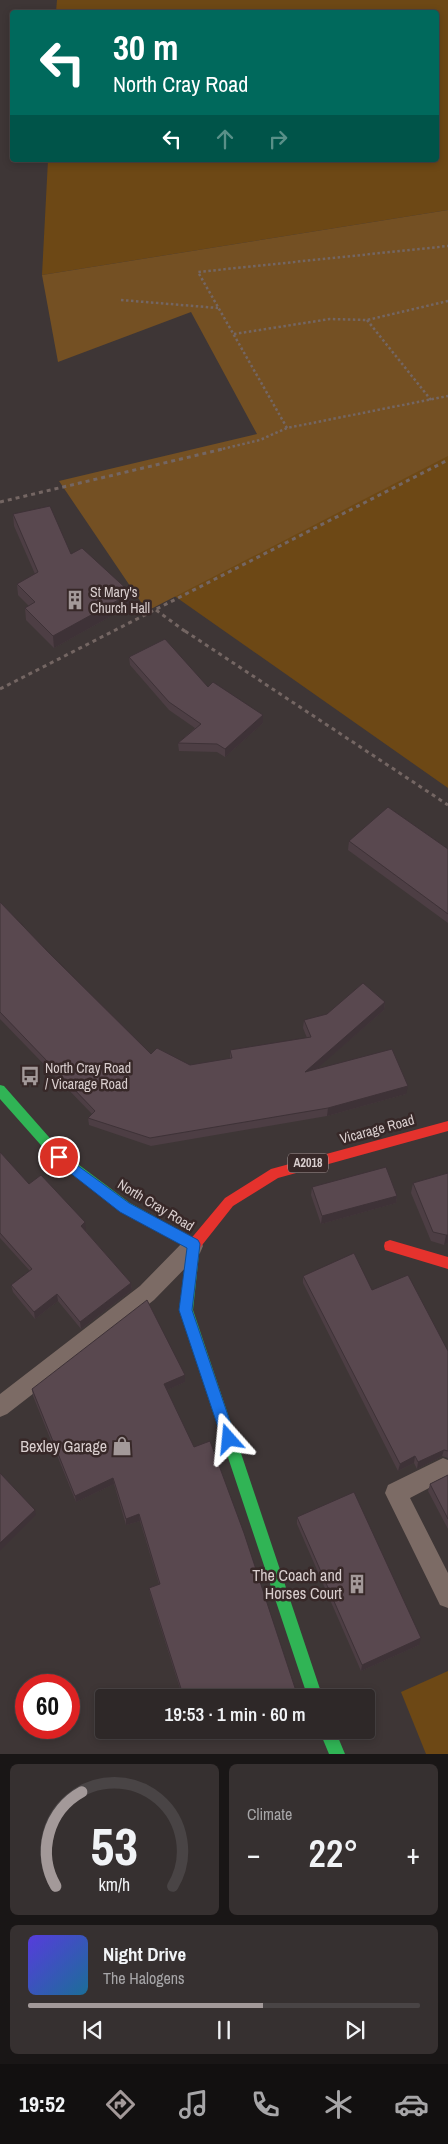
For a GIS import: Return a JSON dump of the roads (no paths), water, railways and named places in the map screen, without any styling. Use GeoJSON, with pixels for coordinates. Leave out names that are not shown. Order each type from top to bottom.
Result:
{"type":"FeatureCollection","features":[{"type":"Feature","properties":{"kind":"main road","name":"North Cray Road"},"geometry":{"type":"LineString","coordinates":[[0,1090],[59,1157],[125,1207],[194,1244],[186,1310],[313,1689]]}},
{"type":"Feature","properties":{"kind":"main road","name":"Vicarage Road"},"geometry":{"type":"LineString","coordinates":[[194,1244],[230,1202],[275,1173],[448,1126]]}},
{"type":"Feature","properties":{"kind":"main road"},"geometry":{"type":"LineString","coordinates":[[390,1246],[448,1263]]}},
{"type":"Feature","properties":{"kind":"main road"},"geometry":{"type":"LineString","coordinates":[[331,1739],[337,1754]]}},
{"type":"Feature","properties":{"kind":"lane"},"geometry":{"type":"LineString","coordinates":[[0,1407],[147,1293],[194,1244]]}},
{"type":"Feature","properties":{"kind":"lane"},"geometry":{"type":"LineString","coordinates":[[443,1469],[396,1493],[448,1597]]}},
{"type":"Feature","properties":{"kind":"place","name":"St Mary's Church Hall"},"geometry":{"type":"Point","coordinates":[75,600]}},
{"type":"Feature","properties":{"kind":"place","name":"North Cray Road / Vicarage Road"},"geometry":{"type":"Point","coordinates":[30,1076]}},
{"type":"Feature","properties":{"kind":"place","name":"Bexley Garage"},"geometry":{"type":"Point","coordinates":[122,1446]}},
{"type":"Feature","properties":{"kind":"place","name":"The Coach and Horses Court"},"geometry":{"type":"Point","coordinates":[357,1584]}}]}
